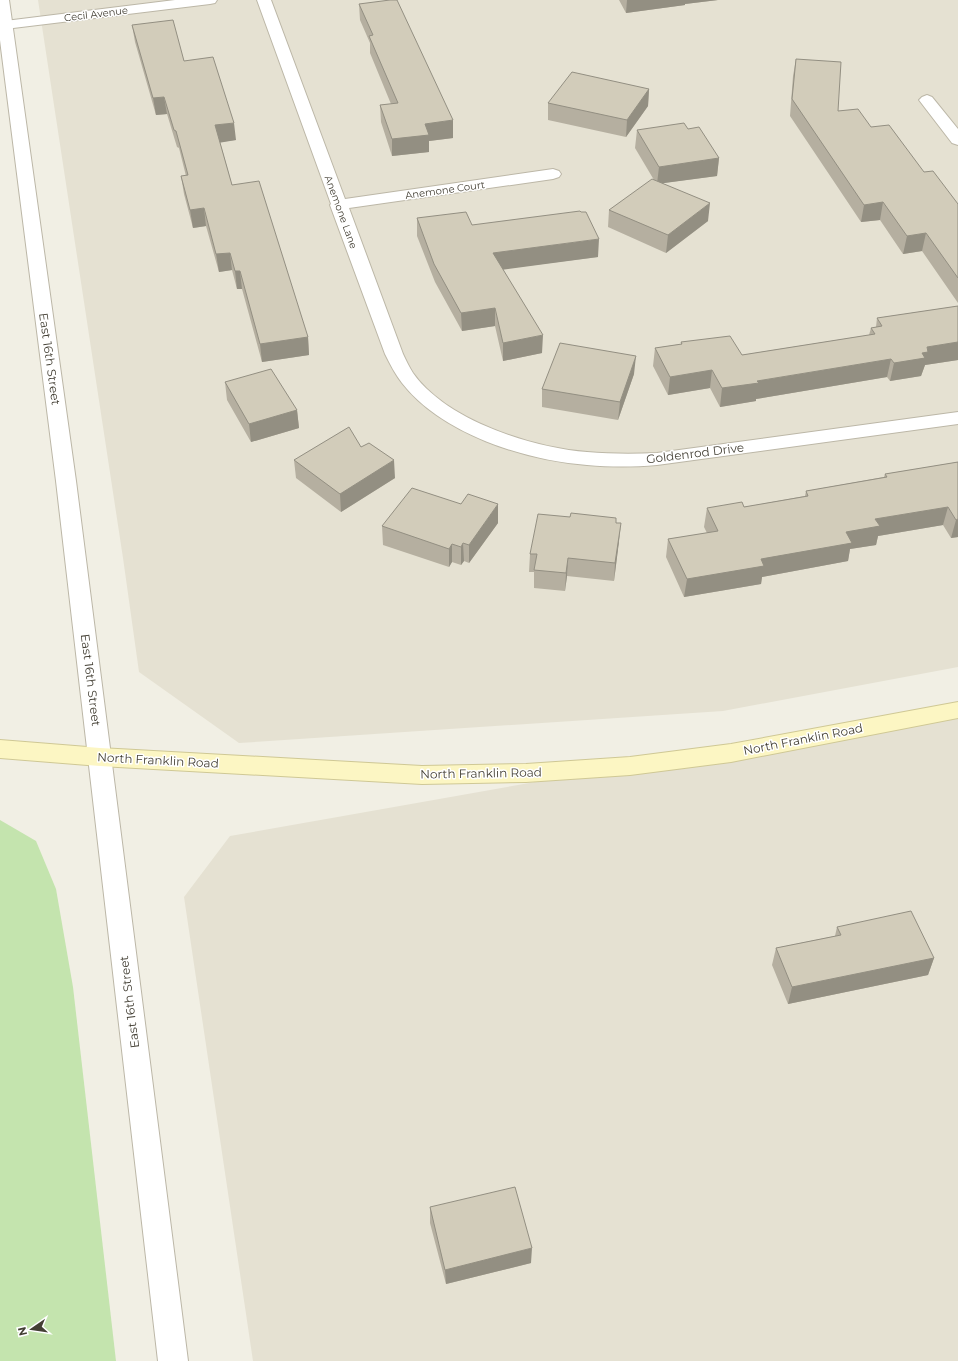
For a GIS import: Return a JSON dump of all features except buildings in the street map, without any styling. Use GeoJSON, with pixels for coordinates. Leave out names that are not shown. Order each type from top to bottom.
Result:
{"type":"FeatureCollection","features":[{"type":"Feature","properties":{"kind":"main road","name":"North Franklin Road"},"geometry":{"type":"LineString","coordinates":[[0,749],[100,757],[422,775],[526,773],[630,766],[731,753],[958,710]]}},
{"type":"Feature","properties":{"kind":"street","name":"East 16th Street"},"geometry":{"type":"LineString","coordinates":[[2,0],[61,442],[173,1361]]}},
{"type":"Feature","properties":{"kind":"street","name":"Cecil Avenue"},"geometry":{"type":"LineString","coordinates":[[5,24],[210,0]]}},
{"type":"Feature","properties":{"kind":"street","name":"Anemone Lane"},"geometry":{"type":"LineString","coordinates":[[264,0],[338,205],[394,354],[408,379],[422,394],[441,409]]}},
{"type":"Feature","properties":{"kind":"street"},"geometry":{"type":"LineString","coordinates":[[927,100],[958,140]]}},
{"type":"Feature","properties":{"kind":"street","name":"Anemone Court"},"geometry":{"type":"LineString","coordinates":[[338,205],[552,174]]}},
{"type":"Feature","properties":{"kind":"street","name":"Goldenrod Drive"},"geometry":{"type":"LineString","coordinates":[[441,409],[496,439],[524,448],[582,459],[611,461],[657,459],[958,418]]}},
{"type":"Feature","properties":{"kind":"shaded area"},"geometry":{"type":"Polygon","coordinates":[[[38,0],[958,0],[958,667],[723,711],[239,743],[139,672],[38,0]]]}},
{"type":"Feature","properties":{"kind":"shaded area"},"geometry":{"type":"Polygon","coordinates":[[[958,707],[958,1361],[253,1361],[184,897],[230,836],[958,707]]]}},
{"type":"Feature","properties":{"kind":"green space"},"geometry":{"type":"Polygon","coordinates":[[[0,820],[36,841],[56,889],[73,987],[116,1361],[0,1361],[0,820]]]}}]}
